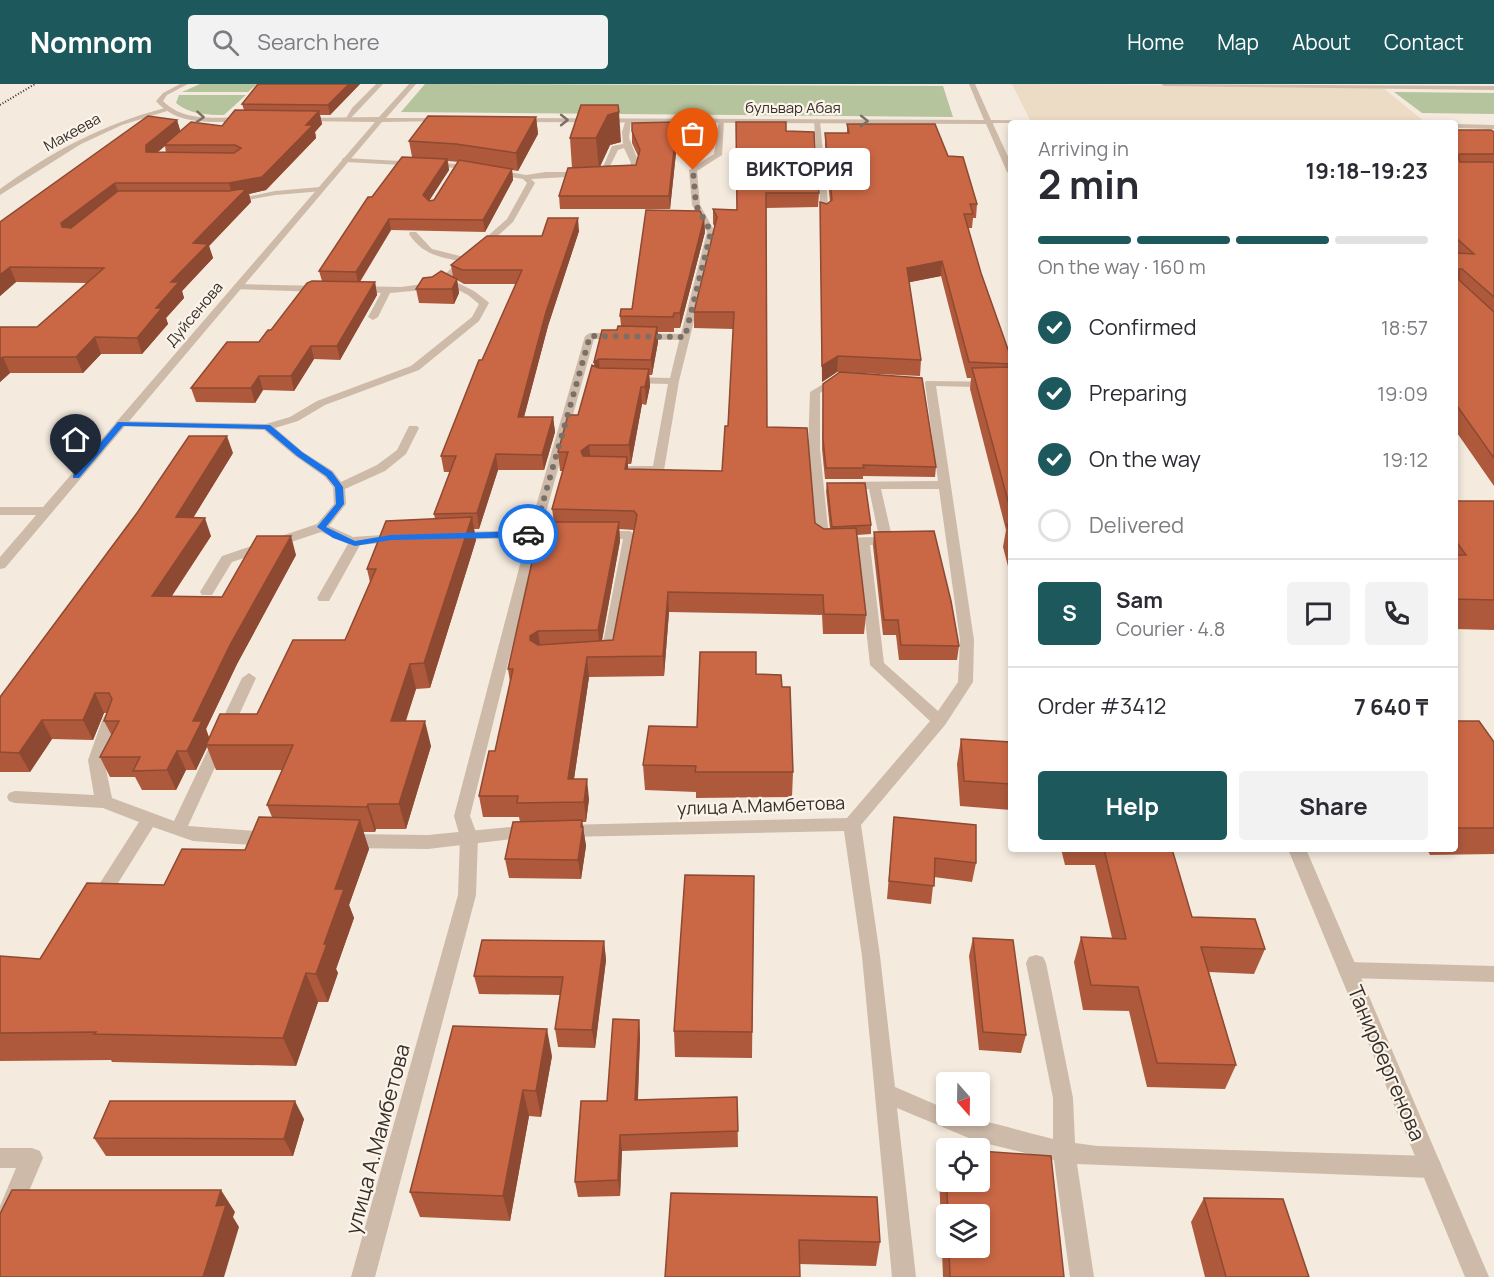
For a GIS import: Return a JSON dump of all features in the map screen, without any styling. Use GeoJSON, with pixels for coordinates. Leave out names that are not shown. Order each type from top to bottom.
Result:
{"type":"FeatureCollection","features":[{"type":"Feature","properties":{"kind":"street"},"geometry":{"type":"LineString","coordinates":[[185,84],[165,94],[159,101],[165,110],[178,116],[259,119]]}},
{"type":"Feature","properties":{"kind":"street"},"geometry":{"type":"LineString","coordinates":[[347,120],[354,109],[380,84]]}},
{"type":"Feature","properties":{"kind":"street","name":"Дуйсенова"},"geometry":{"type":"LineString","coordinates":[[0,565],[412,84]]}},
{"type":"Feature","properties":{"kind":"street"},"geometry":{"type":"LineString","coordinates":[[972,84],[1008,165]]}},
{"type":"Feature","properties":{"kind":"street"},"geometry":{"type":"LineString","coordinates":[[1164,84],[1494,88]]}},
{"type":"Feature","properties":{"kind":"street","name":"Макеева"},"geometry":{"type":"LineString","coordinates":[[0,193],[60,152],[98,131],[136,117],[165,110]]}},
{"type":"Feature","properties":{"kind":"street"},"geometry":{"type":"LineString","coordinates":[[292,119],[450,120]]}},
{"type":"Feature","properties":{"kind":"street","name":"бульвар Абая"},"geometry":{"type":"LineString","coordinates":[[510,120],[1008,122]]}},
{"type":"Feature","properties":{"kind":"street"},"geometry":{"type":"LineString","coordinates":[[346,159],[458,166],[526,177],[546,174],[632,173],[635,163],[625,146],[624,130],[628,120]]}},
{"type":"Feature","properties":{"kind":"street"},"geometry":{"type":"LineString","coordinates":[[613,470],[658,470],[674,381],[711,232],[696,205],[693,170],[718,155],[722,121]]}},
{"type":"Feature","properties":{"kind":"street"},"geometry":{"type":"LineString","coordinates":[[817,121],[825,214]]}},
{"type":"Feature","properties":{"kind":"street"},"geometry":{"type":"LineString","coordinates":[[1458,126],[1494,127]]}},
{"type":"Feature","properties":{"kind":"street"},"geometry":{"type":"LineString","coordinates":[[602,174],[615,148],[625,146]]}},
{"type":"Feature","properties":{"kind":"street"},"geometry":{"type":"LineString","coordinates":[[453,175],[458,166]]}},
{"type":"Feature","properties":{"kind":"street"},"geometry":{"type":"LineString","coordinates":[[809,170],[821,170]]}},
{"type":"Feature","properties":{"kind":"street"},"geometry":{"type":"LineString","coordinates":[[343,290],[387,290],[433,285],[444,280],[510,220],[531,183],[526,177]]}},
{"type":"Feature","properties":{"kind":"street"},"geometry":{"type":"LineString","coordinates":[[222,201],[320,189]]}},
{"type":"Feature","properties":{"kind":"street"},"geometry":{"type":"LineString","coordinates":[[413,234],[418,244],[432,253],[468,260]]}},
{"type":"Feature","properties":{"kind":"street"},"geometry":{"type":"LineString","coordinates":[[121,423],[267,427],[294,419],[321,403],[415,368],[476,319],[484,303],[471,293],[444,280]]}},
{"type":"Feature","properties":{"kind":"street"},"geometry":{"type":"LineString","coordinates":[[237,287],[332,289]]}},
{"type":"Feature","properties":{"kind":"street"},"geometry":{"type":"LineString","coordinates":[[373,317],[387,290]]}},
{"type":"Feature","properties":{"kind":"street","name":"улица А.Мамбетова"},"geometry":{"type":"LineString","coordinates":[[363,1277],[467,895],[469,837],[462,816],[534,534],[590,336],[685,337]]}},
{"type":"Feature","properties":{"kind":"street"},"geometry":{"type":"LineString","coordinates":[[848,377],[837,377],[815,392],[814,449],[823,542],[908,540]]}},
{"type":"Feature","properties":{"kind":"street"},"geometry":{"type":"LineString","coordinates":[[621,380],[674,381]]}},
{"type":"Feature","properties":{"kind":"street","name":"улица А.Мамбетова"},"geometry":{"type":"LineString","coordinates":[[469,837],[516,832],[852,824],[939,721],[965,682],[967,640],[946,539],[944,485],[925,383],[1008,385]]}},
{"type":"Feature","properties":{"kind":"street"},"geometry":{"type":"LineString","coordinates":[[207,592],[227,560],[322,527],[340,504],[339,487],[329,474],[299,454],[267,427]]}},
{"type":"Feature","properties":{"kind":"street"},"geometry":{"type":"LineString","coordinates":[[339,487],[381,468],[402,452],[413,428]]}},
{"type":"Feature","properties":{"kind":"street"},"geometry":{"type":"LineString","coordinates":[[817,484],[944,485]]}},
{"type":"Feature","properties":{"kind":"street"},"geometry":{"type":"LineString","coordinates":[[874,485],[886,541]]}},
{"type":"Feature","properties":{"kind":"street"},"geometry":{"type":"LineString","coordinates":[[0,511],[46,512]]}},
{"type":"Feature","properties":{"kind":"street"},"geometry":{"type":"LineString","coordinates":[[322,527],[336,536],[355,543],[414,537]]}},
{"type":"Feature","properties":{"kind":"street"},"geometry":{"type":"LineString","coordinates":[[438,536],[558,534]]}},
{"type":"Feature","properties":{"kind":"street"},"geometry":{"type":"LineString","coordinates":[[582,535],[630,535],[608,657],[586,657]]}},
{"type":"Feature","properties":{"kind":"street"},"geometry":{"type":"LineString","coordinates":[[863,542],[877,665],[939,721]]}},
{"type":"Feature","properties":{"kind":"street"},"geometry":{"type":"LineString","coordinates":[[324,598],[355,543]]}},
{"type":"Feature","properties":{"kind":"street"},"geometry":{"type":"LineString","coordinates":[[178,830],[249,678]]}},
{"type":"Feature","properties":{"kind":"street"},"geometry":{"type":"LineString","coordinates":[[104,802],[96,760],[111,718]]}},
{"type":"Feature","properties":{"kind":"street"},"geometry":{"type":"LineString","coordinates":[[15,797],[104,802],[193,835],[281,840]]}},
{"type":"Feature","properties":{"kind":"street"},"geometry":{"type":"LineString","coordinates":[[88,917],[149,820]]}},
{"type":"Feature","properties":{"kind":"street"},"geometry":{"type":"LineString","coordinates":[[852,824],[871,956],[904,1277]]}},
{"type":"Feature","properties":{"kind":"street"},"geometry":{"type":"LineString","coordinates":[[327,840],[429,842],[469,837]]}},
{"type":"Feature","properties":{"kind":"street","name":"Танирбергенова"},"geometry":{"type":"LineString","coordinates":[[1299,852],[1477,1277]]}},
{"type":"Feature","properties":{"kind":"street"},"geometry":{"type":"LineString","coordinates":[[1036,963],[1063,1098],[1064,1152],[1082,1277]]}},
{"type":"Feature","properties":{"kind":"street"},"geometry":{"type":"LineString","coordinates":[[1348,970],[1494,974]]}},
{"type":"Feature","properties":{"kind":"street"},"geometry":{"type":"LineString","coordinates":[[885,1093],[976,1131],[1064,1152],[1096,1156],[1431,1167]]}},
{"type":"Feature","properties":{"kind":"street"},"geometry":{"type":"LineString","coordinates":[[0,1158],[32,1158],[0,1233]]}},
{"type":"Feature","properties":{"kind":"green space"},"geometry":{"type":"Polygon","coordinates":[[[200,84],[257,84],[248,92],[182,92],[200,84]]]}},
{"type":"Feature","properties":{"kind":"green space"},"geometry":{"type":"Polygon","coordinates":[[[425,84],[943,86],[953,117],[401,112],[425,84]]]}},
{"type":"Feature","properties":{"kind":"green space"},"geometry":{"type":"Polygon","coordinates":[[[1394,92],[1494,93],[1494,114],[1422,113],[1394,92]]]}},
{"type":"Feature","properties":{"kind":"green space"},"geometry":{"type":"Polygon","coordinates":[[[179,95],[246,95],[224,115],[187,110],[176,103],[179,95]]]}},
{"type":"Feature","properties":{"kind":"shaded area"},"geometry":{"type":"Polygon","coordinates":[[[1012,84],[1382,87],[1422,120],[1030,120],[1012,84]]]}},
{"type":"Feature","properties":{"kind":"building"},"geometry":{"type":"Polygon","coordinates":[[[258,84],[349,84],[328,105],[242,104],[258,84]]]}},
{"type":"Feature","properties":{"kind":"building"},"geometry":{"type":"Polygon","coordinates":[[[581,105],[618,105],[619,112],[608,115],[596,138],[570,138],[581,105]]]}},
{"type":"Feature","properties":{"kind":"building"},"geometry":{"type":"Polygon","coordinates":[[[235,110],[319,111],[306,125],[313,125],[262,177],[229,183],[115,183],[61,223],[62,227],[71,228],[118,191],[229,191],[247,188],[193,243],[208,244],[171,282],[179,282],[156,308],[162,308],[137,338],[95,337],[76,357],[3,357],[0,359],[0,327],[37,327],[104,268],[10,267],[0,275],[0,222],[148,116],[177,120],[146,145],[146,152],[234,153],[241,148],[235,145],[164,145],[191,122],[222,126],[235,110]]]}},
{"type":"Feature","properties":{"kind":"building"},"geometry":{"type":"Polygon","coordinates":[[[428,116],[536,117],[516,153],[456,144],[409,141],[428,116]]]}},
{"type":"Feature","properties":{"kind":"building"},"geometry":{"type":"Polygon","coordinates":[[[677,122],[669,196],[559,196],[568,168],[636,165],[640,150],[632,131],[632,123],[677,122]]]}},
{"type":"Feature","properties":{"kind":"building"},"geometry":{"type":"Polygon","coordinates":[[[736,122],[786,122],[786,131],[814,132],[815,152],[762,151],[756,154],[762,159],[816,160],[819,193],[766,193],[767,427],[807,428],[815,523],[824,529],[856,528],[866,615],[824,614],[823,595],[668,592],[663,656],[587,657],[568,779],[587,779],[584,802],[517,803],[518,796],[479,796],[489,751],[495,751],[513,669],[508,669],[541,522],[619,522],[598,630],[538,631],[530,636],[530,640],[538,645],[613,640],[637,515],[634,511],[552,509],[568,452],[558,452],[568,415],[578,415],[592,365],[598,368],[649,369],[645,387],[641,387],[629,445],[589,445],[581,451],[583,456],[627,457],[625,469],[722,471],[725,426],[728,426],[734,312],[694,312],[717,217],[713,209],[737,210],[736,122]]]}},
{"type":"Feature","properties":{"kind":"building"},"geometry":{"type":"Polygon","coordinates":[[[847,124],[935,124],[948,156],[963,157],[977,204],[970,204],[973,214],[964,214],[981,273],[1008,350],[1008,364],[969,362],[942,261],[907,268],[921,360],[838,356],[822,366],[820,202],[827,204],[832,200],[825,133],[849,133],[847,124]]]}},
{"type":"Feature","properties":{"kind":"building"},"geometry":{"type":"Polygon","coordinates":[[[1458,130],[1491,130],[1494,132],[1494,154],[1460,154],[1458,156],[1458,130]]]}},
{"type":"Feature","properties":{"kind":"building"},"geometry":{"type":"Polygon","coordinates":[[[1458,156],[1460,162],[1494,162],[1494,297],[1462,269],[1459,269],[1459,280],[1494,312],[1494,458],[1458,407],[1458,253],[1474,254],[1458,240],[1458,156]]]}},
{"type":"Feature","properties":{"kind":"building"},"geometry":{"type":"Polygon","coordinates":[[[402,157],[447,159],[423,195],[429,201],[434,200],[459,160],[512,169],[483,220],[389,219],[356,272],[319,271],[368,197],[372,197],[402,157]]]}},
{"type":"Feature","properties":{"kind":"building"},"geometry":{"type":"Polygon","coordinates":[[[646,210],[700,211],[704,219],[680,313],[674,313],[673,317],[620,316],[621,309],[632,309],[646,210]]]}},
{"type":"Feature","properties":{"kind":"building"},"geometry":{"type":"Polygon","coordinates":[[[548,218],[578,218],[546,312],[518,417],[553,417],[542,455],[496,454],[477,513],[434,514],[456,456],[441,456],[479,360],[482,360],[522,270],[462,270],[451,265],[487,236],[542,236],[548,218]]]}},
{"type":"Feature","properties":{"kind":"building"},"geometry":{"type":"Polygon","coordinates":[[[441,271],[457,279],[452,289],[416,289],[423,278],[432,277],[441,271]]]}},
{"type":"Feature","properties":{"kind":"building"},"geometry":{"type":"Polygon","coordinates":[[[312,281],[375,282],[337,346],[311,346],[291,376],[259,376],[251,388],[191,388],[227,342],[259,342],[307,283],[312,281]]]}},
{"type":"Feature","properties":{"kind":"building"},"geometry":{"type":"Polygon","coordinates":[[[618,326],[657,327],[651,360],[599,359],[594,362],[602,330],[617,330],[618,326]]]}},
{"type":"Feature","properties":{"kind":"building"},"geometry":{"type":"Polygon","coordinates":[[[1008,367],[1008,501],[972,368],[1008,367]]]}},
{"type":"Feature","properties":{"kind":"building"},"geometry":{"type":"Polygon","coordinates":[[[840,372],[922,378],[936,467],[863,465],[864,468],[826,468],[823,439],[823,384],[840,372]]]}},
{"type":"Feature","properties":{"kind":"building"},"geometry":{"type":"Polygon","coordinates":[[[189,436],[227,436],[176,517],[205,518],[152,596],[222,597],[257,536],[291,536],[230,645],[193,721],[202,721],[187,751],[177,751],[167,770],[133,771],[140,757],[100,757],[119,721],[104,721],[112,699],[109,693],[95,693],[83,720],[42,720],[19,753],[0,752],[0,697],[137,513],[189,436]]]}},
{"type":"Feature","properties":{"kind":"building"},"geometry":{"type":"Polygon","coordinates":[[[827,483],[865,483],[871,525],[832,527],[827,483]]]}},
{"type":"Feature","properties":{"kind":"building"},"geometry":{"type":"Polygon","coordinates":[[[1458,501],[1494,501],[1494,600],[1458,599],[1458,555],[1466,555],[1458,544],[1458,501]]]}},
{"type":"Feature","properties":{"kind":"building"},"geometry":{"type":"Polygon","coordinates":[[[472,517],[424,663],[410,664],[391,721],[425,721],[399,804],[368,804],[367,807],[267,805],[293,745],[206,745],[220,714],[257,714],[293,640],[345,640],[376,569],[367,569],[386,521],[472,517]]]}},
{"type":"Feature","properties":{"kind":"building"},"geometry":{"type":"Polygon","coordinates":[[[934,531],[959,646],[901,645],[898,620],[884,620],[874,532],[934,531]]]}},
{"type":"Feature","properties":{"kind":"building"},"geometry":{"type":"Polygon","coordinates":[[[700,652],[756,652],[756,674],[781,675],[782,687],[790,687],[793,772],[695,772],[696,766],[643,765],[649,726],[697,727],[700,652]]]}},
{"type":"Feature","properties":{"kind":"building"},"geometry":{"type":"Polygon","coordinates":[[[1458,721],[1479,721],[1494,742],[1494,828],[1458,828],[1458,721]]]}},
{"type":"Feature","properties":{"kind":"building"},"geometry":{"type":"Polygon","coordinates":[[[961,739],[1008,742],[1008,784],[964,781],[961,739]]]}},
{"type":"Feature","properties":{"kind":"building"},"geometry":{"type":"Polygon","coordinates":[[[259,817],[360,820],[335,889],[344,889],[324,944],[327,944],[316,974],[306,973],[283,1038],[94,1034],[96,1032],[0,1033],[0,956],[40,959],[87,883],[164,885],[182,849],[245,850],[259,817]]]}},
{"type":"Feature","properties":{"kind":"building"},"geometry":{"type":"Polygon","coordinates":[[[894,817],[976,825],[976,863],[935,858],[934,886],[889,881],[894,817]]]}},
{"type":"Feature","properties":{"kind":"building"},"geometry":{"type":"Polygon","coordinates":[[[582,820],[578,860],[505,859],[513,822],[582,820]]]}},
{"type":"Feature","properties":{"kind":"building"},"geometry":{"type":"Polygon","coordinates":[[[1105,852],[1173,852],[1192,917],[1255,919],[1265,949],[1201,947],[1236,1065],[1157,1063],[1138,987],[1091,985],[1081,937],[1126,939],[1105,852]]]}},
{"type":"Feature","properties":{"kind":"building"},"geometry":{"type":"Polygon","coordinates":[[[685,875],[754,876],[752,1032],[674,1031],[685,875]]]}},
{"type":"Feature","properties":{"kind":"building"},"geometry":{"type":"Polygon","coordinates":[[[973,938],[1013,940],[1026,1035],[983,1032],[973,938]]]}},
{"type":"Feature","properties":{"kind":"building"},"geometry":{"type":"Polygon","coordinates":[[[482,940],[604,941],[592,1030],[555,1029],[563,977],[474,976],[482,940]]]}},
{"type":"Feature","properties":{"kind":"building"},"geometry":{"type":"Polygon","coordinates":[[[613,1019],[639,1020],[635,1100],[737,1097],[738,1131],[620,1135],[618,1180],[575,1182],[581,1101],[607,1101],[613,1019]]]}},
{"type":"Feature","properties":{"kind":"building"},"geometry":{"type":"Polygon","coordinates":[[[453,1026],[547,1029],[536,1091],[523,1090],[503,1196],[410,1192],[453,1026]]]}},
{"type":"Feature","properties":{"kind":"building"},"geometry":{"type":"Polygon","coordinates":[[[110,1101],[295,1101],[284,1139],[94,1138],[110,1101]]]}},
{"type":"Feature","properties":{"kind":"building"},"geometry":{"type":"Polygon","coordinates":[[[990,1152],[1051,1156],[1064,1277],[950,1277],[949,1258],[990,1258],[990,1204],[947,1204],[947,1192],[990,1192],[990,1152]]]}},
{"type":"Feature","properties":{"kind":"building"},"geometry":{"type":"Polygon","coordinates":[[[12,1190],[221,1190],[216,1206],[226,1205],[203,1277],[0,1277],[0,1214],[12,1190]]]}},
{"type":"Feature","properties":{"kind":"building"},"geometry":{"type":"Polygon","coordinates":[[[671,1193],[877,1197],[880,1242],[799,1240],[800,1277],[665,1277],[671,1193]]]}},
{"type":"Feature","properties":{"kind":"building"},"geometry":{"type":"Polygon","coordinates":[[[1204,1198],[1283,1199],[1309,1277],[1226,1277],[1204,1198]]]}},
{"type":"Feature","properties":{"kind":"railway"},"geometry":{"type":"LineString","coordinates":[[0,105],[35,84]]}},
{"type":"Feature","properties":{"kind":"way so far"},"geometry":{"type":"LineString","coordinates":[[528,534],[534,534],[590,336],[685,337],[711,232],[696,205],[693,170]]}},
{"type":"Feature","properties":{"kind":"place","name":"ВИКТОРИЯ"},"geometry":{"type":"Point","coordinates":[693,170]}},
{"type":"Feature","properties":{"kind":"route"},"geometry":{"type":"LineString","coordinates":[[76,476],[121,423],[267,427],[299,454],[329,474],[339,487],[340,504],[322,527],[336,536],[355,543],[391,538],[528,534]]}}]}
